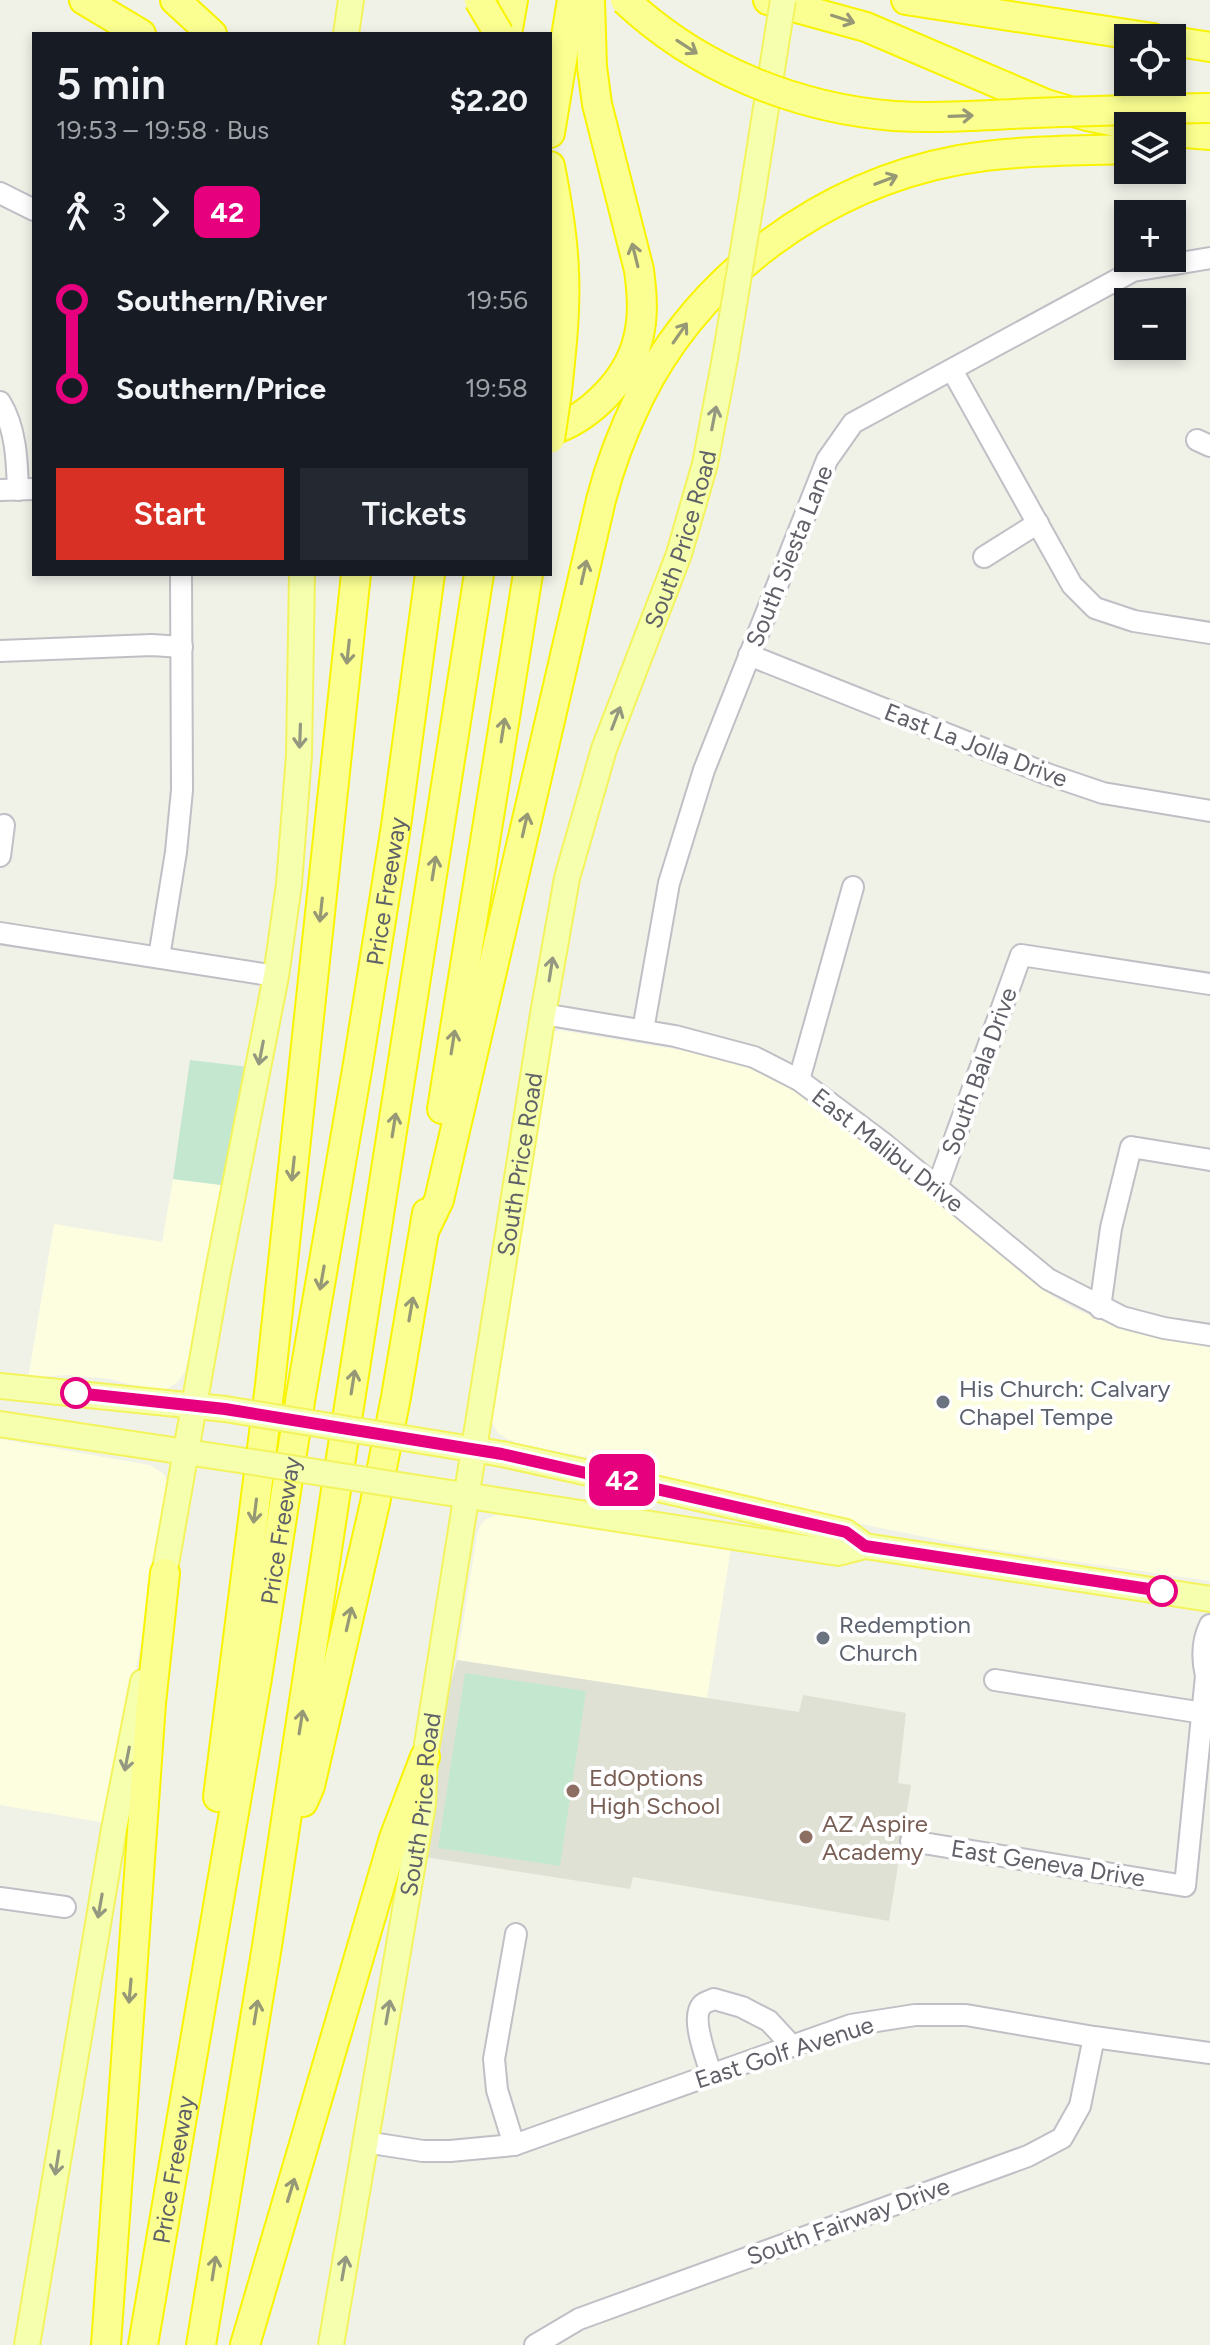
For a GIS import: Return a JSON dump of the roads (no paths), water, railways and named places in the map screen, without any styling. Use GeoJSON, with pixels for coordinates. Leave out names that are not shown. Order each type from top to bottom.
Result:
{"type":"FeatureCollection","features":[{"type":"Feature","properties":{"kind":"highway"},"geometry":{"type":"LineString","coordinates":[[84,0],[138,32]]}},
{"type":"Feature","properties":{"kind":"highway"},"geometry":{"type":"LineString","coordinates":[[175,0],[210,32]]}},
{"type":"Feature","properties":{"kind":"highway"},"geometry":{"type":"LineString","coordinates":[[479,0],[497,32]]}},
{"type":"Feature","properties":{"kind":"highway"},"geometry":{"type":"LineString","coordinates":[[498,32],[500,0]]}},
{"type":"Feature","properties":{"kind":"highway"},"geometry":{"type":"LineString","coordinates":[[507,32],[513,0]]}},
{"type":"Feature","properties":{"kind":"highway"},"geometry":{"type":"LineString","coordinates":[[552,121],[572,0]]}},
{"type":"Feature","properties":{"kind":"highway"},"geometry":{"type":"LineString","coordinates":[[552,430],[580,417],[612,387],[629,364],[638,340],[642,316],[639,270],[597,104],[592,67],[590,0]]}},
{"type":"Feature","properties":{"kind":"highway"},"geometry":{"type":"LineString","coordinates":[[625,0],[650,22],[718,66],[780,93],[841,109],[921,117],[1210,108]]}},
{"type":"Feature","properties":{"kind":"highway"},"geometry":{"type":"LineString","coordinates":[[768,0],[866,27],[1046,104],[1114,122]]}},
{"type":"Feature","properties":{"kind":"highway"},"geometry":{"type":"LineString","coordinates":[[906,0],[1114,32]]}},
{"type":"Feature","properties":{"kind":"highway"},"geometry":{"type":"LineString","coordinates":[[1186,43],[1210,47]]}},
{"type":"Feature","properties":{"kind":"highway"},"geometry":{"type":"LineString","coordinates":[[1186,133],[1210,135]]}},
{"type":"Feature","properties":{"kind":"highway"},"geometry":{"type":"LineString","coordinates":[[1186,146],[1210,145]]}},
{"type":"Feature","properties":{"kind":"highway"},"geometry":{"type":"LineString","coordinates":[[425,1229],[439,1200],[601,500],[628,421],[651,376],[688,322],[722,284],[773,240],[846,196],[899,175],[972,158],[1114,150]]}},
{"type":"Feature","properties":{"kind":"highway"},"geometry":{"type":"LineString","coordinates":[[552,176],[563,249],[565,303],[552,426]]}},
{"type":"Feature","properties":{"kind":"highway"},"geometry":{"type":"LineString","coordinates":[[197,2028],[199,1934],[268,1400],[356,576]]}},
{"type":"Feature","properties":{"kind":"highway","name":"Price Freeway"},"geometry":{"type":"LineString","coordinates":[[143,2345],[358,1064],[396,826],[430,576]]}},
{"type":"Feature","properties":{"kind":"highway","name":"Price Freeway"},"geometry":{"type":"LineString","coordinates":[[201,2345],[282,1854],[333,1505],[479,576]]}},
{"type":"Feature","properties":{"kind":"highway"},"geometry":{"type":"LineString","coordinates":[[282,1854],[310,1786],[375,1503],[425,1229],[528,576]]}},
{"type":"Feature","properties":{"kind":"highway"},"geometry":{"type":"LineString","coordinates":[[106,2345],[151,1703],[165,1573]]}},
{"type":"Feature","properties":{"kind":"highway"},"geometry":{"type":"LineString","coordinates":[[245,2345],[394,1838],[425,1757]]}},
{"type":"Feature","properties":{"kind":"main road"},"geometry":{"type":"LineString","coordinates":[[346,32],[351,0]]}},
{"type":"Feature","properties":{"kind":"main road","name":"South Price Road"},"geometry":{"type":"LineString","coordinates":[[331,2345],[423,1804],[425,1757],[561,909],[574,849],[604,749],[679,554],[705,464],[783,0]]}},
{"type":"Feature","properties":{"kind":"main road"},"geometry":{"type":"LineString","coordinates":[[27,2345],[111,1845],[276,976],[298,785],[302,576]]}},
{"type":"Feature","properties":{"kind":"main road"},"geometry":{"type":"LineString","coordinates":[[0,1386],[225,1409],[426,1441],[609,1477],[856,1539],[1210,1599]]}},
{"type":"Feature","properties":{"kind":"main road"},"geometry":{"type":"LineString","coordinates":[[0,1424],[838,1553],[856,1539]]}},
{"type":"Feature","properties":{"kind":"street"},"geometry":{"type":"LineString","coordinates":[[0,193],[32,209]]}},
{"type":"Feature","properties":{"kind":"street","name":"South Siesta Lane"},"geometry":{"type":"LineString","coordinates":[[643,1030],[669,883],[704,770],[827,460],[853,423],[1133,271],[1210,258]]}},
{"type":"Feature","properties":{"kind":"street"},"geometry":{"type":"LineString","coordinates":[[952,370],[1072,585],[1095,608],[1134,621],[1210,633]]}},
{"type":"Feature","properties":{"kind":"street"},"geometry":{"type":"LineString","coordinates":[[0,402],[7,413],[17,450],[17,490]]}},
{"type":"Feature","properties":{"kind":"street"},"geometry":{"type":"LineString","coordinates":[[984,557],[1038,523]]}},
{"type":"Feature","properties":{"kind":"street"},"geometry":{"type":"LineString","coordinates":[[159,957],[176,852],[182,790],[181,576]]}},
{"type":"Feature","properties":{"kind":"street"},"geometry":{"type":"LineString","coordinates":[[0,651],[152,645],[182,647]]}},
{"type":"Feature","properties":{"kind":"street","name":"East La Jolla Drive"},"geometry":{"type":"LineString","coordinates":[[749,655],[1047,774],[1103,793],[1210,811]]}},
{"type":"Feature","properties":{"kind":"street"},"geometry":{"type":"LineString","coordinates":[[0,856],[4,825]]}},
{"type":"Feature","properties":{"kind":"street"},"geometry":{"type":"LineString","coordinates":[[799,1080],[853,887]]}},
{"type":"Feature","properties":{"kind":"street"},"geometry":{"type":"LineString","coordinates":[[0,933],[276,976]]}},
{"type":"Feature","properties":{"kind":"street","name":"South Bala Drive"},"geometry":{"type":"LineString","coordinates":[[937,1188],[1021,955],[1210,984]]}},
{"type":"Feature","properties":{"kind":"street","name":"East Malibu Drive"},"geometry":{"type":"LineString","coordinates":[[543,1014],[700,1041],[754,1057],[799,1080],[882,1142],[1048,1279],[1100,1308],[1141,1322],[1210,1335]]}},
{"type":"Feature","properties":{"kind":"street"},"geometry":{"type":"LineString","coordinates":[[1100,1308],[1111,1228],[1131,1147],[1210,1160]]}},
{"type":"Feature","properties":{"kind":"street"},"geometry":{"type":"LineString","coordinates":[[995,1680],[1203,1713],[1208,1672],[1202,1660],[1210,1625]]}},
{"type":"Feature","properties":{"kind":"street","name":"East Geneva Drive"},"geometry":{"type":"LineString","coordinates":[[911,1841],[1185,1886],[1203,1713]]}},
{"type":"Feature","properties":{"kind":"street"},"geometry":{"type":"LineString","coordinates":[[0,1898],[65,1907]]}},
{"type":"Feature","properties":{"kind":"street"},"geometry":{"type":"LineString","coordinates":[[514,2145],[497,2090],[494,2059],[516,1934]]}},
{"type":"Feature","properties":{"kind":"street"},"geometry":{"type":"LineString","coordinates":[[711,2074],[698,2026],[698,2014],[702,2005],[714,1999],[742,2007],[769,2021],[792,2046]]}},
{"type":"Feature","properties":{"kind":"street","name":"East Golf Avenue"},"geometry":{"type":"LineString","coordinates":[[365,2142],[423,2151],[514,2145],[851,2025],[915,2015],[966,2015],[1210,2053]]}},
{"type":"Feature","properties":{"kind":"street","name":"South Fairway Drive"},"geometry":{"type":"LineString","coordinates":[[535,2345],[579,2319],[1028,2156],[1062,2138],[1080,2106],[1094,2037]]}},
{"type":"Feature","properties":{"kind":"place","name":"His Church: Calvary Chapel Tempe"},"geometry":{"type":"Point","coordinates":[943,1402]}},
{"type":"Feature","properties":{"kind":"place","name":"Redemption Church"},"geometry":{"type":"Point","coordinates":[823,1638]}},
{"type":"Feature","properties":{"kind":"place","name":"EdOptions High School"},"geometry":{"type":"Point","coordinates":[573,1791]}},
{"type":"Feature","properties":{"kind":"place","name":"AZ Aspire Academy"},"geometry":{"type":"Point","coordinates":[806,1837]}}]}
